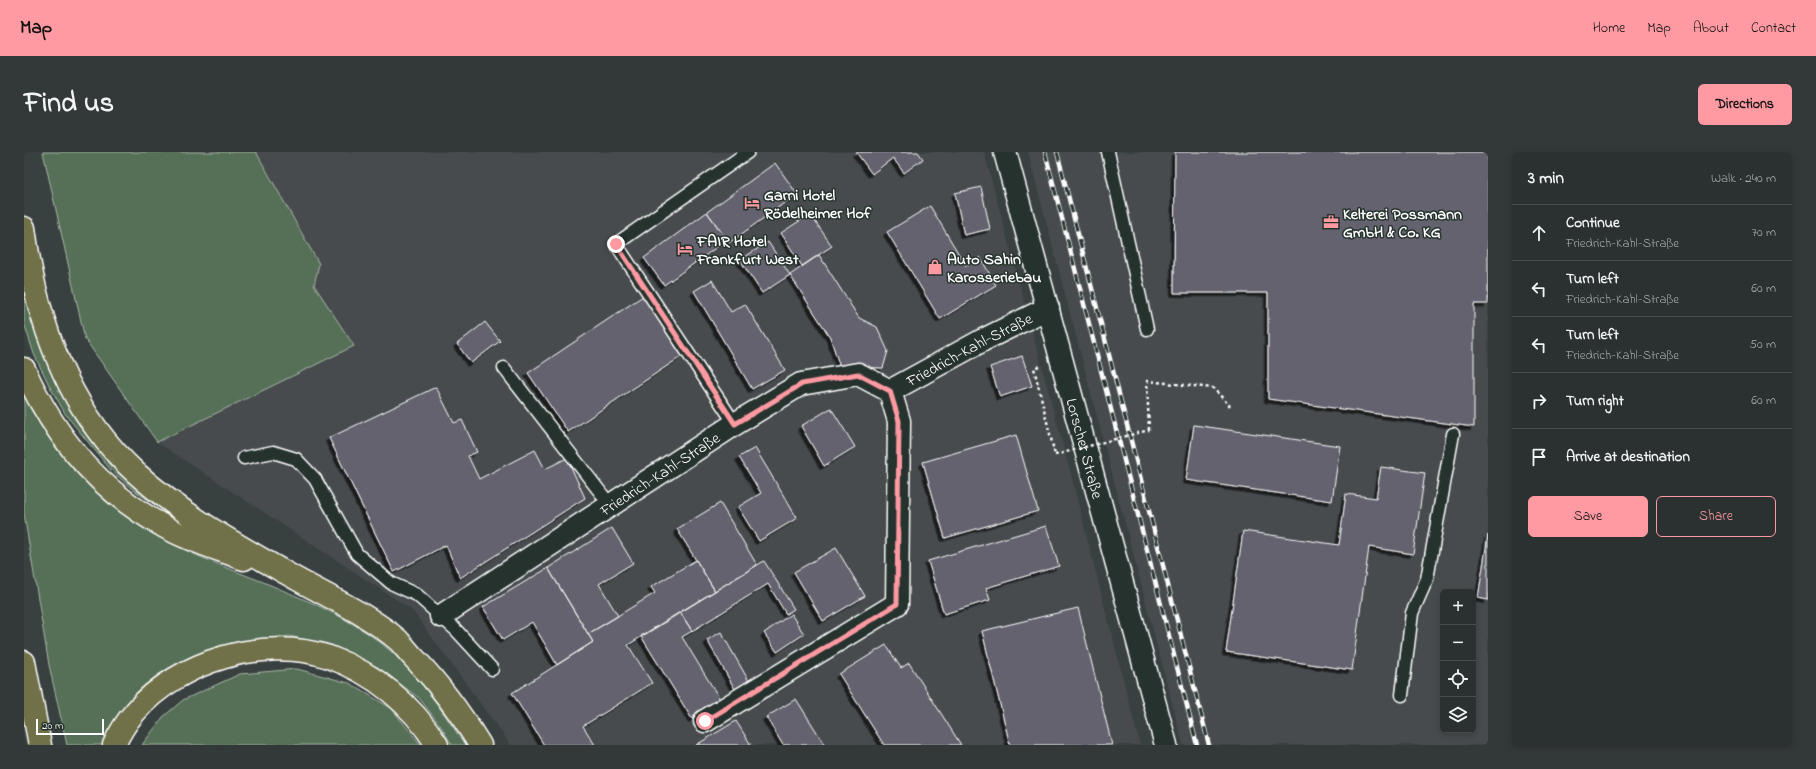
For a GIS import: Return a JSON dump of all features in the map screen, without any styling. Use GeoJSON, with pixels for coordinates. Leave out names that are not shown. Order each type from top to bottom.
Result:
{"type":"FeatureCollection","features":[{"type":"Feature","properties":{"kind":"highway"},"geometry":{"type":"LineString","coordinates":[[24,228],[32,275],[40,309],[60,367],[78,400],[110,446],[136,473],[162,495],[196,518],[287,574],[357,612],[398,640],[438,684],[480,745]]}},
{"type":"Feature","properties":{"kind":"highway"},"geometry":{"type":"LineString","coordinates":[[24,369],[50,418],[67,444],[89,469],[127,503],[166,528],[196,542],[287,574]]}},
{"type":"Feature","properties":{"kind":"highway"},"geometry":{"type":"LineString","coordinates":[[114,745],[135,712],[175,678],[198,666],[242,652],[283,650],[327,657],[369,676],[408,706],[417,716],[437,745]]}},
{"type":"Feature","properties":{"kind":"highway"},"geometry":{"type":"LineString","coordinates":[[24,662],[40,745]]}},
{"type":"Feature","properties":{"kind":"street","name":"Lorscher Straße"},"geometry":{"type":"LineString","coordinates":[[1006,152],[1166,745]]}},
{"type":"Feature","properties":{"kind":"street","name":"Friedrich-Kahl-Straße"},"geometry":{"type":"LineString","coordinates":[[890,391],[983,340],[1048,308]]}},
{"type":"Feature","properties":{"kind":"street","name":"Friedrich-Kahl-Straße"},"geometry":{"type":"LineString","coordinates":[[441,616],[735,424],[802,384],[858,374],[890,391],[899,421],[897,604],[705,721]]}},
{"type":"Feature","properties":{"kind":"lane"},"geometry":{"type":"LineString","coordinates":[[735,424],[616,244],[748,152]]}},
{"type":"Feature","properties":{"kind":"lane"},"geometry":{"type":"LineString","coordinates":[[1108,152],[1147,329]]}},
{"type":"Feature","properties":{"kind":"lane"},"geometry":{"type":"LineString","coordinates":[[504,368],[611,506]]}},
{"type":"Feature","properties":{"kind":"lane"},"geometry":{"type":"LineString","coordinates":[[1402,695],[1412,613],[1418,595],[1427,579],[1453,434]]}},
{"type":"Feature","properties":{"kind":"lane"},"geometry":{"type":"LineString","coordinates":[[244,458],[273,452],[296,459],[315,479],[357,554],[391,583],[417,595],[441,616],[492,669]]}},
{"type":"Feature","properties":{"kind":"path"},"geometry":{"type":"LineString","coordinates":[[1043,365],[1034,368],[1055,455],[1149,430],[1147,381],[1213,388],[1230,406]]}},
{"type":"Feature","properties":{"kind":"shaded area"},"geometry":{"type":"Polygon","coordinates":[[[256,152],[984,152],[1071,475],[1140,745],[511,745],[412,610],[157,442],[354,346],[314,285],[319,264],[256,152]]]}},
{"type":"Feature","properties":{"kind":"shaded area"},"geometry":{"type":"Polygon","coordinates":[[[1028,152],[1488,152],[1488,745],[1183,745],[1028,152]]]}},
{"type":"Feature","properties":{"kind":"green space"},"geometry":{"type":"Polygon","coordinates":[[[43,152],[256,152],[319,264],[314,285],[354,346],[157,442],[85,339],[43,152]]]}},
{"type":"Feature","properties":{"kind":"green space"},"geometry":{"type":"Polygon","coordinates":[[[24,279],[37,331],[158,504],[156,506],[131,488],[110,469],[66,415],[34,354],[24,323],[24,279]]]}},
{"type":"Feature","properties":{"kind":"green space"},"geometry":{"type":"Polygon","coordinates":[[[24,393],[36,415],[64,456],[98,492],[117,508],[137,523],[170,543],[309,602],[339,616],[368,633],[394,654],[417,678],[465,745],[452,745],[440,725],[419,698],[378,667],[332,645],[289,636],[247,641],[212,650],[106,737],[102,745],[67,745],[49,665],[24,514],[24,393]]]}},
{"type":"Feature","properties":{"kind":"green space"},"geometry":{"type":"Polygon","coordinates":[[[297,669],[349,683],[391,708],[421,745],[142,745],[163,717],[183,700],[240,674],[297,669]]]}},
{"type":"Feature","properties":{"kind":"building"},"geometry":{"type":"Polygon","coordinates":[[[856,152],[918,152],[923,159],[904,173],[893,158],[872,174],[856,152]]]}},
{"type":"Feature","properties":{"kind":"building","name":"Kelterei Possmann GmbH & Co. KG"},"geometry":{"type":"Polygon","coordinates":[[[1175,152],[1488,152],[1488,304],[1474,304],[1474,427],[1268,399],[1268,293],[1174,293],[1175,152]]]}},
{"type":"Feature","properties":{"kind":"building","name":"Garni Hotel Rödelheimer Hof"},"geometry":{"type":"Polygon","coordinates":[[[775,163],[797,194],[729,243],[707,212],[775,163]]]}},
{"type":"Feature","properties":{"kind":"building"},"geometry":{"type":"Polygon","coordinates":[[[981,187],[990,229],[964,235],[955,193],[981,187]]]}},
{"type":"Feature","properties":{"kind":"building"},"geometry":{"type":"Polygon","coordinates":[[[930,206],[966,266],[980,257],[996,285],[940,319],[887,232],[930,206]]]}},
{"type":"Feature","properties":{"kind":"building","name":"FAIR Hotel Frankfurt West"},"geometry":{"type":"Polygon","coordinates":[[[707,212],[727,240],[664,285],[644,258],[707,212]]]}},
{"type":"Feature","properties":{"kind":"building"},"geometry":{"type":"Polygon","coordinates":[[[810,214],[832,246],[802,266],[781,233],[810,214]]]}},
{"type":"Feature","properties":{"kind":"building"},"geometry":{"type":"Polygon","coordinates":[[[768,242],[790,275],[762,293],[740,260],[768,242]]]}},
{"type":"Feature","properties":{"kind":"building"},"geometry":{"type":"Polygon","coordinates":[[[819,255],[859,318],[877,327],[888,351],[883,368],[840,367],[830,337],[790,275],[819,255]]]}},
{"type":"Feature","properties":{"kind":"building"},"geometry":{"type":"Polygon","coordinates":[[[712,280],[731,312],[745,304],[785,370],[752,389],[694,291],[712,280]]]}},
{"type":"Feature","properties":{"kind":"building"},"geometry":{"type":"Polygon","coordinates":[[[643,296],[682,356],[568,432],[528,373],[643,296]]]}},
{"type":"Feature","properties":{"kind":"building"},"geometry":{"type":"Polygon","coordinates":[[[485,322],[500,341],[471,363],[457,344],[485,322]]]}},
{"type":"Feature","properties":{"kind":"building"},"geometry":{"type":"Polygon","coordinates":[[[1022,356],[1032,386],[1000,397],[990,367],[1022,356]]]}},
{"type":"Feature","properties":{"kind":"building"},"geometry":{"type":"Polygon","coordinates":[[[436,387],[454,423],[462,420],[477,452],[468,456],[479,479],[535,450],[545,469],[567,458],[585,498],[460,578],[446,545],[394,572],[329,438],[436,387]]]}},
{"type":"Feature","properties":{"kind":"building"},"geometry":{"type":"Polygon","coordinates":[[[831,408],[855,447],[824,466],[801,426],[831,408]]]}},
{"type":"Feature","properties":{"kind":"building"},"geometry":{"type":"Polygon","coordinates":[[[1194,425],[1340,446],[1332,501],[1186,480],[1194,425]]]}},
{"type":"Feature","properties":{"kind":"building"},"geometry":{"type":"Polygon","coordinates":[[[1016,435],[1038,511],[945,538],[923,462],[1016,435]]]}},
{"type":"Feature","properties":{"kind":"building"},"geometry":{"type":"Polygon","coordinates":[[[755,448],[797,518],[759,541],[738,507],[761,493],[739,457],[755,448]]]}},
{"type":"Feature","properties":{"kind":"building"},"geometry":{"type":"Polygon","coordinates":[[[1381,467],[1425,473],[1413,554],[1369,547],[1352,670],[1226,652],[1243,531],[1339,545],[1346,494],[1376,498],[1381,467]]]}},
{"type":"Feature","properties":{"kind":"building"},"geometry":{"type":"Polygon","coordinates":[[[720,503],[757,565],[715,591],[677,529],[720,503]]]}},
{"type":"Feature","properties":{"kind":"building"},"geometry":{"type":"Polygon","coordinates":[[[1046,526],[1059,566],[986,588],[990,600],[944,614],[928,561],[1046,526]]]}},
{"type":"Feature","properties":{"kind":"building"},"geometry":{"type":"Polygon","coordinates":[[[612,528],[633,563],[599,584],[618,616],[588,634],[548,568],[612,528]]]}},
{"type":"Feature","properties":{"kind":"building"},"geometry":{"type":"Polygon","coordinates":[[[1488,535],[1488,600],[1478,598],[1488,535]]]}},
{"type":"Feature","properties":{"kind":"building"},"geometry":{"type":"Polygon","coordinates":[[[836,548],[865,596],[823,621],[794,572],[836,548]]]}},
{"type":"Feature","properties":{"kind":"building"},"geometry":{"type":"Polygon","coordinates":[[[696,560],[715,591],[628,645],[652,683],[583,726],[595,745],[544,745],[512,693],[593,642],[588,634],[655,593],[651,587],[696,560]]]}},
{"type":"Feature","properties":{"kind":"building"},"geometry":{"type":"Polygon","coordinates":[[[764,561],[794,609],[786,614],[768,584],[692,631],[680,612],[764,561]]]}},
{"type":"Feature","properties":{"kind":"building"},"geometry":{"type":"Polygon","coordinates":[[[548,568],[593,642],[557,665],[532,622],[503,640],[483,607],[548,568]]]}},
{"type":"Feature","properties":{"kind":"building"},"geometry":{"type":"Polygon","coordinates":[[[1078,608],[1112,745],[1010,745],[982,631],[1078,608]]]}},
{"type":"Feature","properties":{"kind":"building"},"geometry":{"type":"Polygon","coordinates":[[[680,612],[692,631],[682,637],[721,701],[692,719],[641,636],[680,612]]]}},
{"type":"Feature","properties":{"kind":"building"},"geometry":{"type":"Polygon","coordinates":[[[791,614],[804,634],[777,652],[764,633],[791,614]]]}},
{"type":"Feature","properties":{"kind":"building"},"geometry":{"type":"Polygon","coordinates":[[[721,632],[750,683],[736,691],[707,640],[721,632]]]}},
{"type":"Feature","properties":{"kind":"building"},"geometry":{"type":"Polygon","coordinates":[[[886,645],[901,668],[909,663],[961,745],[884,745],[839,674],[886,645]]]}},
{"type":"Feature","properties":{"kind":"building"},"geometry":{"type":"Polygon","coordinates":[[[796,699],[825,745],[783,745],[766,717],[796,699]]]}},
{"type":"Feature","properties":{"kind":"building"},"geometry":{"type":"Polygon","coordinates":[[[736,721],[751,745],[696,745],[736,721]]]}},
{"type":"Feature","properties":{"kind":"railway"},"geometry":{"type":"LineString","coordinates":[[1045,152],[1197,745]]}},
{"type":"Feature","properties":{"kind":"railway"},"geometry":{"type":"LineString","coordinates":[[1057,152],[1209,745]]}},
{"type":"Feature","properties":{"kind":"place","name":"Garni Hotel Rödelheimer Hof"},"geometry":{"type":"Point","coordinates":[752,203]}},
{"type":"Feature","properties":{"kind":"place","name":"Kelterei Possmann GmbH & Co. KG"},"geometry":{"type":"Point","coordinates":[1331,222]}},
{"type":"Feature","properties":{"kind":"place","name":"FAIR Hotel Frankfurt West"},"geometry":{"type":"Point","coordinates":[685,249]}},
{"type":"Feature","properties":{"kind":"place","name":"Auto Sahin Karosseriebau"},"geometry":{"type":"Point","coordinates":[935,267]}},
{"type":"Feature","properties":{"kind":"route"},"geometry":{"type":"LineString","coordinates":[[616,244],[735,424],[802,384],[858,374],[890,391],[899,421],[897,604],[705,721]]}}]}
